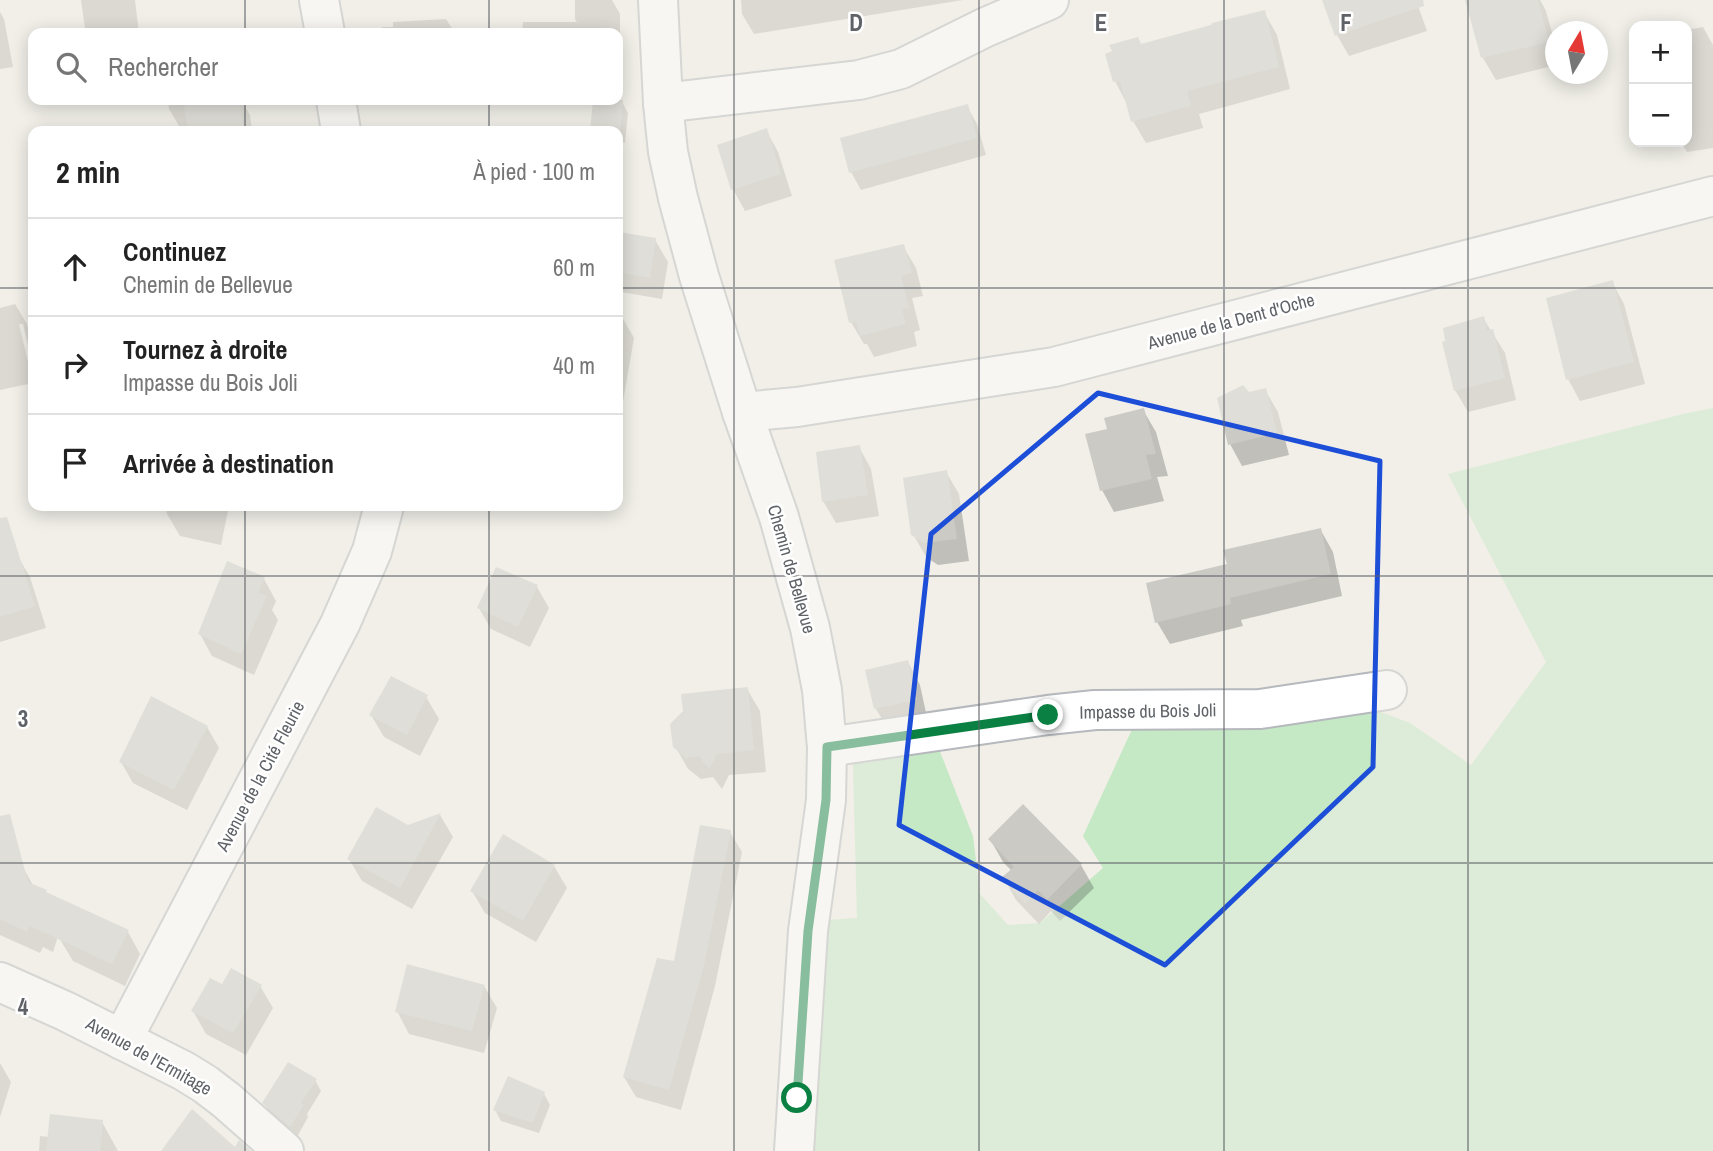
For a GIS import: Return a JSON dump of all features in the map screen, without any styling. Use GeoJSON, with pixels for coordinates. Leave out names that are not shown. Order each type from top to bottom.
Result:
{"type":"FeatureCollection","features":[{"type":"Feature","properties":{"kind":"street"},"geometry":{"type":"LineString","coordinates":[[319,0],[324,28]]}},
{"type":"Feature","properties":{"kind":"street","name":"Chemin de Bellevue"},"geometry":{"type":"LineString","coordinates":[[659,0],[668,152],[699,276],[779,517],[810,628],[822,690],[827,747],[826,800],[806,957],[794,1151]]}},
{"type":"Feature","properties":{"kind":"street"},"geometry":{"type":"LineString","coordinates":[[663,103],[859,80],[901,69],[986,27],[1049,0]]}},
{"type":"Feature","properties":{"kind":"street"},"geometry":{"type":"LineString","coordinates":[[337,105],[340,126]]}},
{"type":"Feature","properties":{"kind":"street","name":"Avenue de la Dent d'Oche"},"geometry":{"type":"LineString","coordinates":[[742,412],[797,407],[1054,367],[1713,196]]}},
{"type":"Feature","properties":{"kind":"street","name":"Avenue de la Cité Fleurie"},"geometry":{"type":"LineString","coordinates":[[122,1040],[340,624],[372,551],[383,511]]}},
{"type":"Feature","properties":{"kind":"street","name":"Impasse du Bois Joli"},"geometry":{"type":"LineString","coordinates":[[827,747],[1095,710],[1260,709],[1387,690]]}},
{"type":"Feature","properties":{"kind":"street","name":"Avenue de l'Ermitage"},"geometry":{"type":"LineString","coordinates":[[0,982],[184,1071],[226,1100],[284,1151]]}},
{"type":"Feature","properties":{"kind":"highlighted area"},"geometry":{"type":"Polygon","coordinates":[[[1098,393],[1380,461],[1373,767],[1165,965],[899,825],[931,534],[1098,393]]]}},
{"type":"Feature","properties":{"kind":"green space"},"geometry":{"type":"Polygon","coordinates":[[[1713,408],[1713,1151],[807,1151],[826,920],[857,918],[853,764],[939,749],[973,836],[980,894],[1008,925],[1040,923],[1103,868],[1083,836],[1134,725],[1362,705],[1410,723],[1471,765],[1546,662],[1448,474],[1713,408]]]}},
{"type":"Feature","properties":{"kind":"building"},"geometry":{"type":"Polygon","coordinates":[[[1322,0],[1423,0],[1424,6],[1335,36],[1322,0]]]}},
{"type":"Feature","properties":{"kind":"building"},"geometry":{"type":"Polygon","coordinates":[[[1465,0],[1538,0],[1545,27],[1545,43],[1481,58],[1465,0]]]}},
{"type":"Feature","properties":{"kind":"building"},"geometry":{"type":"Polygon","coordinates":[[[1265,10],[1279,67],[1187,91],[1191,106],[1131,122],[1120,81],[1113,82],[1105,54],[1112,51],[1109,45],[1138,37],[1141,44],[1265,10]]]}},
{"type":"Feature","properties":{"kind":"building"},"geometry":{"type":"Polygon","coordinates":[[[968,104],[977,138],[849,173],[840,138],[968,104]]]}},
{"type":"Feature","properties":{"kind":"building"},"geometry":{"type":"Polygon","coordinates":[[[184,105],[240,105],[243,126],[187,126],[184,105]]]}},
{"type":"Feature","properties":{"kind":"building"},"geometry":{"type":"Polygon","coordinates":[[[593,105],[623,105],[621,126],[590,126],[593,105]]]}},
{"type":"Feature","properties":{"kind":"building"},"geometry":{"type":"Polygon","coordinates":[[[767,128],[781,174],[731,190],[717,145],[767,128]]]}},
{"type":"Feature","properties":{"kind":"building"},"geometry":{"type":"Polygon","coordinates":[[[623,233],[656,238],[650,278],[623,273],[623,233]]]}},
{"type":"Feature","properties":{"kind":"building"},"geometry":{"type":"Polygon","coordinates":[[[904,244],[912,273],[901,276],[909,308],[902,309],[906,324],[860,336],[856,322],[849,323],[834,260],[904,244]]]}},
{"type":"Feature","properties":{"kind":"building"},"geometry":{"type":"Polygon","coordinates":[[[1613,280],[1634,362],[1566,380],[1546,298],[1613,280]]]}},
{"type":"Feature","properties":{"kind":"building"},"geometry":{"type":"Polygon","coordinates":[[[1484,316],[1487,330],[1493,329],[1505,378],[1454,391],[1442,342],[1445,341],[1443,328],[1484,316]]]}},
{"type":"Feature","properties":{"kind":"building"},"geometry":{"type":"Polygon","coordinates":[[[1243,385],[1249,392],[1266,388],[1277,433],[1228,445],[1217,398],[1243,385]]]}},
{"type":"Feature","properties":{"kind":"building"},"geometry":{"type":"Polygon","coordinates":[[[1144,408],[1156,454],[1146,455],[1152,479],[1100,491],[1085,434],[1107,429],[1104,418],[1144,408]]]}},
{"type":"Feature","properties":{"kind":"building"},"geometry":{"type":"Polygon","coordinates":[[[860,445],[868,495],[822,502],[816,452],[860,445]]]}},
{"type":"Feature","properties":{"kind":"building"},"geometry":{"type":"Polygon","coordinates":[[[947,470],[957,539],[924,543],[911,535],[903,478],[947,470]]]}},
{"type":"Feature","properties":{"kind":"building"},"geometry":{"type":"Polygon","coordinates":[[[7,517],[35,606],[0,617],[0,518],[7,517]]]}},
{"type":"Feature","properties":{"kind":"building"},"geometry":{"type":"Polygon","coordinates":[[[1321,528],[1331,574],[1230,598],[1231,604],[1155,623],[1146,583],[1227,564],[1223,550],[1321,528]]]}},
{"type":"Feature","properties":{"kind":"building"},"geometry":{"type":"Polygon","coordinates":[[[227,561],[265,577],[258,593],[267,596],[241,654],[198,634],[227,561]]]}},
{"type":"Feature","properties":{"kind":"building"},"geometry":{"type":"Polygon","coordinates":[[[496,567],[538,585],[518,627],[477,608],[496,567]]]}},
{"type":"Feature","properties":{"kind":"building"},"geometry":{"type":"Polygon","coordinates":[[[908,660],[917,700],[874,709],[865,670],[908,660]]]}},
{"type":"Feature","properties":{"kind":"building"},"geometry":{"type":"Polygon","coordinates":[[[391,676],[428,695],[407,735],[369,715],[391,676]]]}},
{"type":"Feature","properties":{"kind":"building"},"geometry":{"type":"Polygon","coordinates":[[[748,687],[754,750],[717,754],[709,769],[699,756],[686,758],[673,747],[670,724],[683,711],[681,694],[748,687]]]}},
{"type":"Feature","properties":{"kind":"building"},"geometry":{"type":"Polygon","coordinates":[[[151,696],[208,726],[174,790],[119,762],[151,696]]]}},
{"type":"Feature","properties":{"kind":"building"},"geometry":{"type":"Polygon","coordinates":[[[1023,804],[1082,864],[1047,900],[1038,890],[1025,903],[1001,878],[1014,867],[988,839],[1023,804]]]}},
{"type":"Feature","properties":{"kind":"building"},"geometry":{"type":"Polygon","coordinates":[[[376,807],[408,825],[441,813],[400,888],[347,859],[376,807]]]}},
{"type":"Feature","properties":{"kind":"building"},"geometry":{"type":"Polygon","coordinates":[[[10,814],[28,882],[129,930],[112,964],[30,926],[27,932],[0,919],[0,816],[10,814]]]}},
{"type":"Feature","properties":{"kind":"building"},"geometry":{"type":"Polygon","coordinates":[[[700,825],[731,830],[704,965],[669,1090],[623,1077],[657,958],[674,961],[700,825]]]}},
{"type":"Feature","properties":{"kind":"building"},"geometry":{"type":"Polygon","coordinates":[[[503,834],[555,865],[523,921],[470,891],[503,834]]]}},
{"type":"Feature","properties":{"kind":"building"},"geometry":{"type":"Polygon","coordinates":[[[407,964],[485,985],[472,1031],[395,1012],[407,964]]]}},
{"type":"Feature","properties":{"kind":"building"},"geometry":{"type":"Polygon","coordinates":[[[231,968],[262,985],[233,1033],[191,1011],[210,978],[222,984],[231,968]]]}},
{"type":"Feature","properties":{"kind":"building"},"geometry":{"type":"Polygon","coordinates":[[[288,1062],[317,1079],[301,1103],[304,1105],[290,1127],[262,1103],[288,1062]]]}},
{"type":"Feature","properties":{"kind":"building"},"geometry":{"type":"Polygon","coordinates":[[[508,1076],[545,1092],[533,1123],[493,1110],[508,1076]]]}},
{"type":"Feature","properties":{"kind":"building"},"geometry":{"type":"Polygon","coordinates":[[[192,1109],[235,1147],[239,1140],[251,1151],[161,1151],[192,1109]]]}},
{"type":"Feature","properties":{"kind":"building"},"geometry":{"type":"Polygon","coordinates":[[[50,1114],[103,1120],[100,1151],[46,1151],[50,1114]]]}},
{"type":"Feature","properties":{"kind":"route"},"geometry":{"type":"LineString","coordinates":[[797,1098],[808,931],[826,800],[827,747],[1048,715]]}}]}
